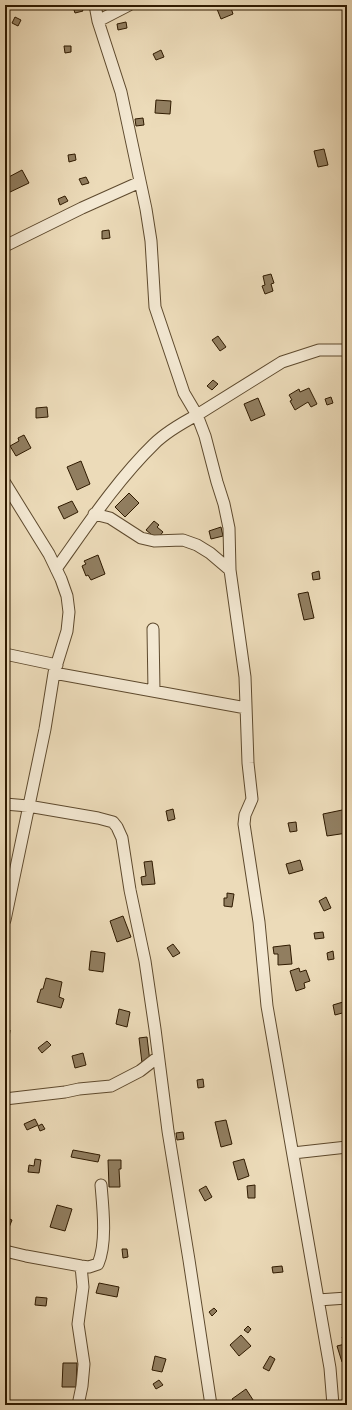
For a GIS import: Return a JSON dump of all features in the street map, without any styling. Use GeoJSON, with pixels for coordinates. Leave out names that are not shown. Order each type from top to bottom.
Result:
{"type":"FeatureCollection","features":[{"type":"Feature","properties":{"kind":"street"},"geometry":{"type":"LineString","coordinates":[[95,5],[98,21],[121,92],[140,182],[151,241],[155,307],[184,393],[197,415],[205,436],[224,504],[229,528],[230,570],[245,677],[248,763],[252,799],[245,815],[244,824],[259,922],[267,1006],[330,1368],[333,1405]]}},
{"type":"Feature","properties":{"kind":"street"},"geometry":{"type":"LineString","coordinates":[[98,21],[128,5]]}},
{"type":"Feature","properties":{"kind":"street"},"geometry":{"type":"LineString","coordinates":[[5,246],[82,208],[140,182]]}},
{"type":"Feature","properties":{"kind":"street"},"geometry":{"type":"LineString","coordinates":[[56,569],[94,514],[154,443],[182,423],[282,362],[319,350],[347,350]]}},
{"type":"Feature","properties":{"kind":"street"},"geometry":{"type":"LineString","coordinates":[[5,483],[49,554],[67,596],[69,612],[67,631],[56,669],[5,920]]}},
{"type":"Feature","properties":{"kind":"street"},"geometry":{"type":"LineString","coordinates":[[94,514],[110,518],[142,538],[154,541],[183,540],[198,545],[230,570]]}},
{"type":"Feature","properties":{"kind":"street"},"geometry":{"type":"LineString","coordinates":[[153,629],[154,691]]}},
{"type":"Feature","properties":{"kind":"street"},"geometry":{"type":"LineString","coordinates":[[5,654],[119,686],[246,708]]}},
{"type":"Feature","properties":{"kind":"street"},"geometry":{"type":"LineString","coordinates":[[5,804],[28,806],[114,822],[122,838],[130,890],[145,961],[155,1029],[160,1078],[211,1405]]}},
{"type":"Feature","properties":{"kind":"street"},"geometry":{"type":"LineString","coordinates":[[5,1099],[111,1086],[140,1072],[158,1057]]}},
{"type":"Feature","properties":{"kind":"street"},"geometry":{"type":"LineString","coordinates":[[140,1072],[160,1078]]}},
{"type":"Feature","properties":{"kind":"street"},"geometry":{"type":"LineString","coordinates":[[293,1153],[347,1147]]}},
{"type":"Feature","properties":{"kind":"street"},"geometry":{"type":"LineString","coordinates":[[5,1251],[81,1266],[89,1267],[98,1264],[101,1256],[104,1220],[101,1185]]}},
{"type":"Feature","properties":{"kind":"street"},"geometry":{"type":"LineString","coordinates":[[78,1405],[82,1386],[84,1364],[78,1324],[83,1287],[81,1266]]}},
{"type":"Feature","properties":{"kind":"street"},"geometry":{"type":"LineString","coordinates":[[318,1300],[347,1298]]}},
{"type":"Feature","properties":{"kind":"building"},"geometry":{"type":"Polygon","coordinates":[[[80,5],[83,11],[75,13],[73,7],[80,5]]]}},
{"type":"Feature","properties":{"kind":"building"},"geometry":{"type":"Polygon","coordinates":[[[230,5],[233,14],[221,19],[217,9],[230,5]]]}},
{"type":"Feature","properties":{"kind":"building"},"geometry":{"type":"Polygon","coordinates":[[[15,17],[21,20],[18,26],[12,23],[15,17]]]}},
{"type":"Feature","properties":{"kind":"building"},"geometry":{"type":"Polygon","coordinates":[[[126,22],[127,28],[118,30],[117,24],[126,22]]]}},
{"type":"Feature","properties":{"kind":"building"},"geometry":{"type":"Polygon","coordinates":[[[64,46],[71,46],[71,52],[65,53],[64,46]]]}},
{"type":"Feature","properties":{"kind":"building"},"geometry":{"type":"Polygon","coordinates":[[[161,50],[164,57],[156,60],[153,54],[161,50]]]}},
{"type":"Feature","properties":{"kind":"building"},"geometry":{"type":"Polygon","coordinates":[[[156,100],[171,101],[170,114],[155,113],[156,100]]]}},
{"type":"Feature","properties":{"kind":"building"},"geometry":{"type":"Polygon","coordinates":[[[143,118],[144,125],[136,126],[135,119],[143,118]]]}},
{"type":"Feature","properties":{"kind":"building"},"geometry":{"type":"Polygon","coordinates":[[[324,149],[328,165],[318,167],[314,151],[324,149]]]}},
{"type":"Feature","properties":{"kind":"building"},"geometry":{"type":"Polygon","coordinates":[[[75,154],[76,160],[69,162],[68,155],[75,154]]]}},
{"type":"Feature","properties":{"kind":"building"},"geometry":{"type":"Polygon","coordinates":[[[22,170],[29,183],[8,193],[5,187],[5,179],[22,170]]]}},
{"type":"Feature","properties":{"kind":"building"},"geometry":{"type":"Polygon","coordinates":[[[86,177],[89,183],[82,185],[79,179],[86,177]]]}},
{"type":"Feature","properties":{"kind":"building"},"geometry":{"type":"Polygon","coordinates":[[[65,196],[68,201],[60,205],[58,199],[65,196]]]}},
{"type":"Feature","properties":{"kind":"building"},"geometry":{"type":"Polygon","coordinates":[[[109,230],[110,238],[102,239],[102,231],[109,230]]]}},
{"type":"Feature","properties":{"kind":"building"},"geometry":{"type":"Polygon","coordinates":[[[271,274],[274,283],[271,284],[273,291],[265,294],[262,286],[265,285],[263,276],[271,274]]]}},
{"type":"Feature","properties":{"kind":"building"},"geometry":{"type":"Polygon","coordinates":[[[218,336],[226,347],[220,351],[212,340],[218,336]]]}},
{"type":"Feature","properties":{"kind":"building"},"geometry":{"type":"Polygon","coordinates":[[[213,380],[218,384],[212,390],[207,386],[213,380]]]}},
{"type":"Feature","properties":{"kind":"building"},"geometry":{"type":"Polygon","coordinates":[[[309,388],[317,404],[311,407],[308,402],[295,410],[290,401],[292,400],[289,395],[299,389],[300,392],[309,388]]]}},
{"type":"Feature","properties":{"kind":"building"},"geometry":{"type":"Polygon","coordinates":[[[331,397],[333,403],[327,405],[325,399],[331,397]]]}},
{"type":"Feature","properties":{"kind":"building"},"geometry":{"type":"Polygon","coordinates":[[[258,398],[265,415],[251,421],[244,404],[258,398]]]}},
{"type":"Feature","properties":{"kind":"building"},"geometry":{"type":"Polygon","coordinates":[[[47,407],[48,417],[36,418],[36,408],[47,407]]]}},
{"type":"Feature","properties":{"kind":"building"},"geometry":{"type":"Polygon","coordinates":[[[24,435],[31,448],[16,456],[10,446],[19,441],[18,438],[24,435]]]}},
{"type":"Feature","properties":{"kind":"building"},"geometry":{"type":"Polygon","coordinates":[[[81,461],[90,484],[77,490],[67,467],[81,461]]]}},
{"type":"Feature","properties":{"kind":"building"},"geometry":{"type":"Polygon","coordinates":[[[129,493],[139,503],[125,517],[115,507],[129,493]]]}},
{"type":"Feature","properties":{"kind":"building"},"geometry":{"type":"Polygon","coordinates":[[[72,501],[78,512],[64,519],[58,507],[72,501]]]}},
{"type":"Feature","properties":{"kind":"building"},"geometry":{"type":"Polygon","coordinates":[[[154,521],[159,525],[157,527],[163,532],[157,539],[146,530],[154,521]]]}},
{"type":"Feature","properties":{"kind":"building"},"geometry":{"type":"Polygon","coordinates":[[[221,527],[223,536],[211,539],[209,531],[221,527]]]}},
{"type":"Feature","properties":{"kind":"building"},"geometry":{"type":"Polygon","coordinates":[[[98,555],[105,574],[91,580],[88,575],[86,576],[82,566],[86,564],[84,561],[98,555]]]}},
{"type":"Feature","properties":{"kind":"building"},"geometry":{"type":"Polygon","coordinates":[[[319,571],[320,579],[313,580],[312,573],[319,571]]]}},
{"type":"Feature","properties":{"kind":"building"},"geometry":{"type":"Polygon","coordinates":[[[308,592],[314,618],[304,620],[298,594],[308,592]]]}},
{"type":"Feature","properties":{"kind":"building"},"geometry":{"type":"Polygon","coordinates":[[[173,809],[175,819],[168,821],[166,811],[173,809]]]}},
{"type":"Feature","properties":{"kind":"building"},"geometry":{"type":"Polygon","coordinates":[[[347,809],[347,833],[327,836],[323,814],[347,809]]]}},
{"type":"Feature","properties":{"kind":"building"},"geometry":{"type":"Polygon","coordinates":[[[296,822],[297,831],[290,832],[288,823],[296,822]]]}},
{"type":"Feature","properties":{"kind":"building"},"geometry":{"type":"Polygon","coordinates":[[[300,860],[303,870],[289,874],[286,864],[300,860]]]}},
{"type":"Feature","properties":{"kind":"building"},"geometry":{"type":"Polygon","coordinates":[[[152,861],[155,884],[142,885],[141,877],[146,876],[144,862],[152,861]]]}},
{"type":"Feature","properties":{"kind":"building"},"geometry":{"type":"Polygon","coordinates":[[[227,893],[234,894],[232,907],[224,906],[224,898],[227,898],[227,893]]]}},
{"type":"Feature","properties":{"kind":"building"},"geometry":{"type":"Polygon","coordinates":[[[326,897],[331,908],[324,911],[319,901],[326,897]]]}},
{"type":"Feature","properties":{"kind":"building"},"geometry":{"type":"Polygon","coordinates":[[[123,916],[131,937],[117,942],[110,921],[123,916]]]}},
{"type":"Feature","properties":{"kind":"building"},"geometry":{"type":"Polygon","coordinates":[[[323,932],[324,938],[315,939],[314,933],[323,932]]]}},
{"type":"Feature","properties":{"kind":"building"},"geometry":{"type":"Polygon","coordinates":[[[173,944],[180,953],[173,957],[167,948],[173,944]]]}},
{"type":"Feature","properties":{"kind":"building"},"geometry":{"type":"Polygon","coordinates":[[[290,945],[292,964],[278,965],[278,954],[274,954],[273,947],[290,945]]]}},
{"type":"Feature","properties":{"kind":"building"},"geometry":{"type":"Polygon","coordinates":[[[91,951],[105,953],[103,972],[89,970],[91,951]]]}},
{"type":"Feature","properties":{"kind":"building"},"geometry":{"type":"Polygon","coordinates":[[[333,951],[334,959],[328,960],[327,953],[333,951]]]}},
{"type":"Feature","properties":{"kind":"building"},"geometry":{"type":"Polygon","coordinates":[[[299,968],[300,972],[306,970],[310,981],[304,983],[305,988],[296,991],[290,971],[299,968]]]}},
{"type":"Feature","properties":{"kind":"building"},"geometry":{"type":"Polygon","coordinates":[[[46,978],[62,982],[59,997],[64,999],[61,1008],[37,1002],[46,978]]]}},
{"type":"Feature","properties":{"kind":"building"},"geometry":{"type":"Polygon","coordinates":[[[343,1002],[346,1012],[335,1015],[333,1005],[343,1002]]]}},
{"type":"Feature","properties":{"kind":"building"},"geometry":{"type":"Polygon","coordinates":[[[119,1009],[130,1012],[127,1027],[116,1024],[119,1009]]]}},
{"type":"Feature","properties":{"kind":"building"},"geometry":{"type":"Polygon","coordinates":[[[5,1029],[10,1030],[7,1056],[5,1055],[5,1029]]]}},
{"type":"Feature","properties":{"kind":"building"},"geometry":{"type":"Polygon","coordinates":[[[147,1037],[150,1062],[142,1063],[139,1038],[147,1037]]]}},
{"type":"Feature","properties":{"kind":"building"},"geometry":{"type":"Polygon","coordinates":[[[47,1041],[51,1045],[42,1053],[38,1048],[47,1041]]]}},
{"type":"Feature","properties":{"kind":"building"},"geometry":{"type":"Polygon","coordinates":[[[83,1053],[86,1065],[75,1068],[72,1056],[83,1053]]]}},
{"type":"Feature","properties":{"kind":"building"},"geometry":{"type":"Polygon","coordinates":[[[203,1079],[204,1087],[198,1088],[197,1080],[203,1079]]]}},
{"type":"Feature","properties":{"kind":"building"},"geometry":{"type":"Polygon","coordinates":[[[35,1119],[38,1125],[27,1130],[24,1124],[35,1119]]]}},
{"type":"Feature","properties":{"kind":"building"},"geometry":{"type":"Polygon","coordinates":[[[226,1120],[232,1144],[221,1147],[215,1122],[226,1120]]]}},
{"type":"Feature","properties":{"kind":"building"},"geometry":{"type":"Polygon","coordinates":[[[42,1124],[45,1129],[40,1131],[38,1126],[42,1124]]]}},
{"type":"Feature","properties":{"kind":"building"},"geometry":{"type":"Polygon","coordinates":[[[183,1132],[184,1139],[177,1140],[176,1133],[183,1132]]]}},
{"type":"Feature","properties":{"kind":"building"},"geometry":{"type":"Polygon","coordinates":[[[73,1150],[100,1155],[98,1162],[71,1157],[73,1150]]]}},
{"type":"Feature","properties":{"kind":"building"},"geometry":{"type":"Polygon","coordinates":[[[35,1159],[41,1160],[39,1173],[28,1172],[29,1165],[34,1166],[35,1159]]]}},
{"type":"Feature","properties":{"kind":"building"},"geometry":{"type":"Polygon","coordinates":[[[244,1159],[249,1176],[238,1180],[233,1162],[244,1159]]]}},
{"type":"Feature","properties":{"kind":"building"},"geometry":{"type":"Polygon","coordinates":[[[108,1160],[121,1160],[121,1169],[119,1169],[120,1187],[109,1187],[108,1160]]]}},
{"type":"Feature","properties":{"kind":"building"},"geometry":{"type":"Polygon","coordinates":[[[255,1185],[255,1198],[248,1198],[247,1186],[255,1185]]]}},
{"type":"Feature","properties":{"kind":"building"},"geometry":{"type":"Polygon","coordinates":[[[206,1186],[212,1197],[205,1201],[199,1190],[206,1186]]]}},
{"type":"Feature","properties":{"kind":"building"},"geometry":{"type":"Polygon","coordinates":[[[57,1205],[72,1209],[65,1231],[50,1227],[57,1205]]]}},
{"type":"Feature","properties":{"kind":"building"},"geometry":{"type":"Polygon","coordinates":[[[5,1217],[12,1220],[8,1230],[5,1229],[5,1217]]]}},
{"type":"Feature","properties":{"kind":"building"},"geometry":{"type":"Polygon","coordinates":[[[122,1249],[127,1249],[128,1257],[123,1258],[122,1249]]]}},
{"type":"Feature","properties":{"kind":"building"},"geometry":{"type":"Polygon","coordinates":[[[282,1266],[283,1272],[273,1273],[272,1267],[282,1266]]]}},
{"type":"Feature","properties":{"kind":"building"},"geometry":{"type":"Polygon","coordinates":[[[99,1283],[119,1287],[117,1297],[96,1293],[99,1283]]]}},
{"type":"Feature","properties":{"kind":"building"},"geometry":{"type":"Polygon","coordinates":[[[36,1297],[47,1298],[46,1306],[35,1305],[36,1297]]]}},
{"type":"Feature","properties":{"kind":"building"},"geometry":{"type":"Polygon","coordinates":[[[214,1308],[217,1311],[212,1316],[209,1312],[214,1308]]]}},
{"type":"Feature","properties":{"kind":"building"},"geometry":{"type":"Polygon","coordinates":[[[248,1326],[251,1329],[248,1333],[244,1330],[248,1326]]]}},
{"type":"Feature","properties":{"kind":"building"},"geometry":{"type":"Polygon","coordinates":[[[241,1335],[251,1346],[239,1356],[230,1345],[241,1335]]]}},
{"type":"Feature","properties":{"kind":"building"},"geometry":{"type":"Polygon","coordinates":[[[347,1336],[347,1361],[342,1362],[337,1346],[345,1344],[342,1337],[347,1336]]]}},
{"type":"Feature","properties":{"kind":"building"},"geometry":{"type":"Polygon","coordinates":[[[155,1356],[166,1359],[162,1372],[152,1370],[155,1356]]]}},
{"type":"Feature","properties":{"kind":"building"},"geometry":{"type":"Polygon","coordinates":[[[270,1356],[275,1359],[269,1371],[263,1368],[270,1356]]]}},
{"type":"Feature","properties":{"kind":"building"},"geometry":{"type":"Polygon","coordinates":[[[63,1363],[77,1363],[76,1387],[62,1387],[63,1363]]]}},
{"type":"Feature","properties":{"kind":"building"},"geometry":{"type":"Polygon","coordinates":[[[159,1380],[163,1385],[156,1389],[153,1384],[159,1380]]]}},
{"type":"Feature","properties":{"kind":"building"},"geometry":{"type":"Polygon","coordinates":[[[246,1389],[255,1403],[253,1405],[236,1405],[232,1399],[246,1389]]]}}]}
